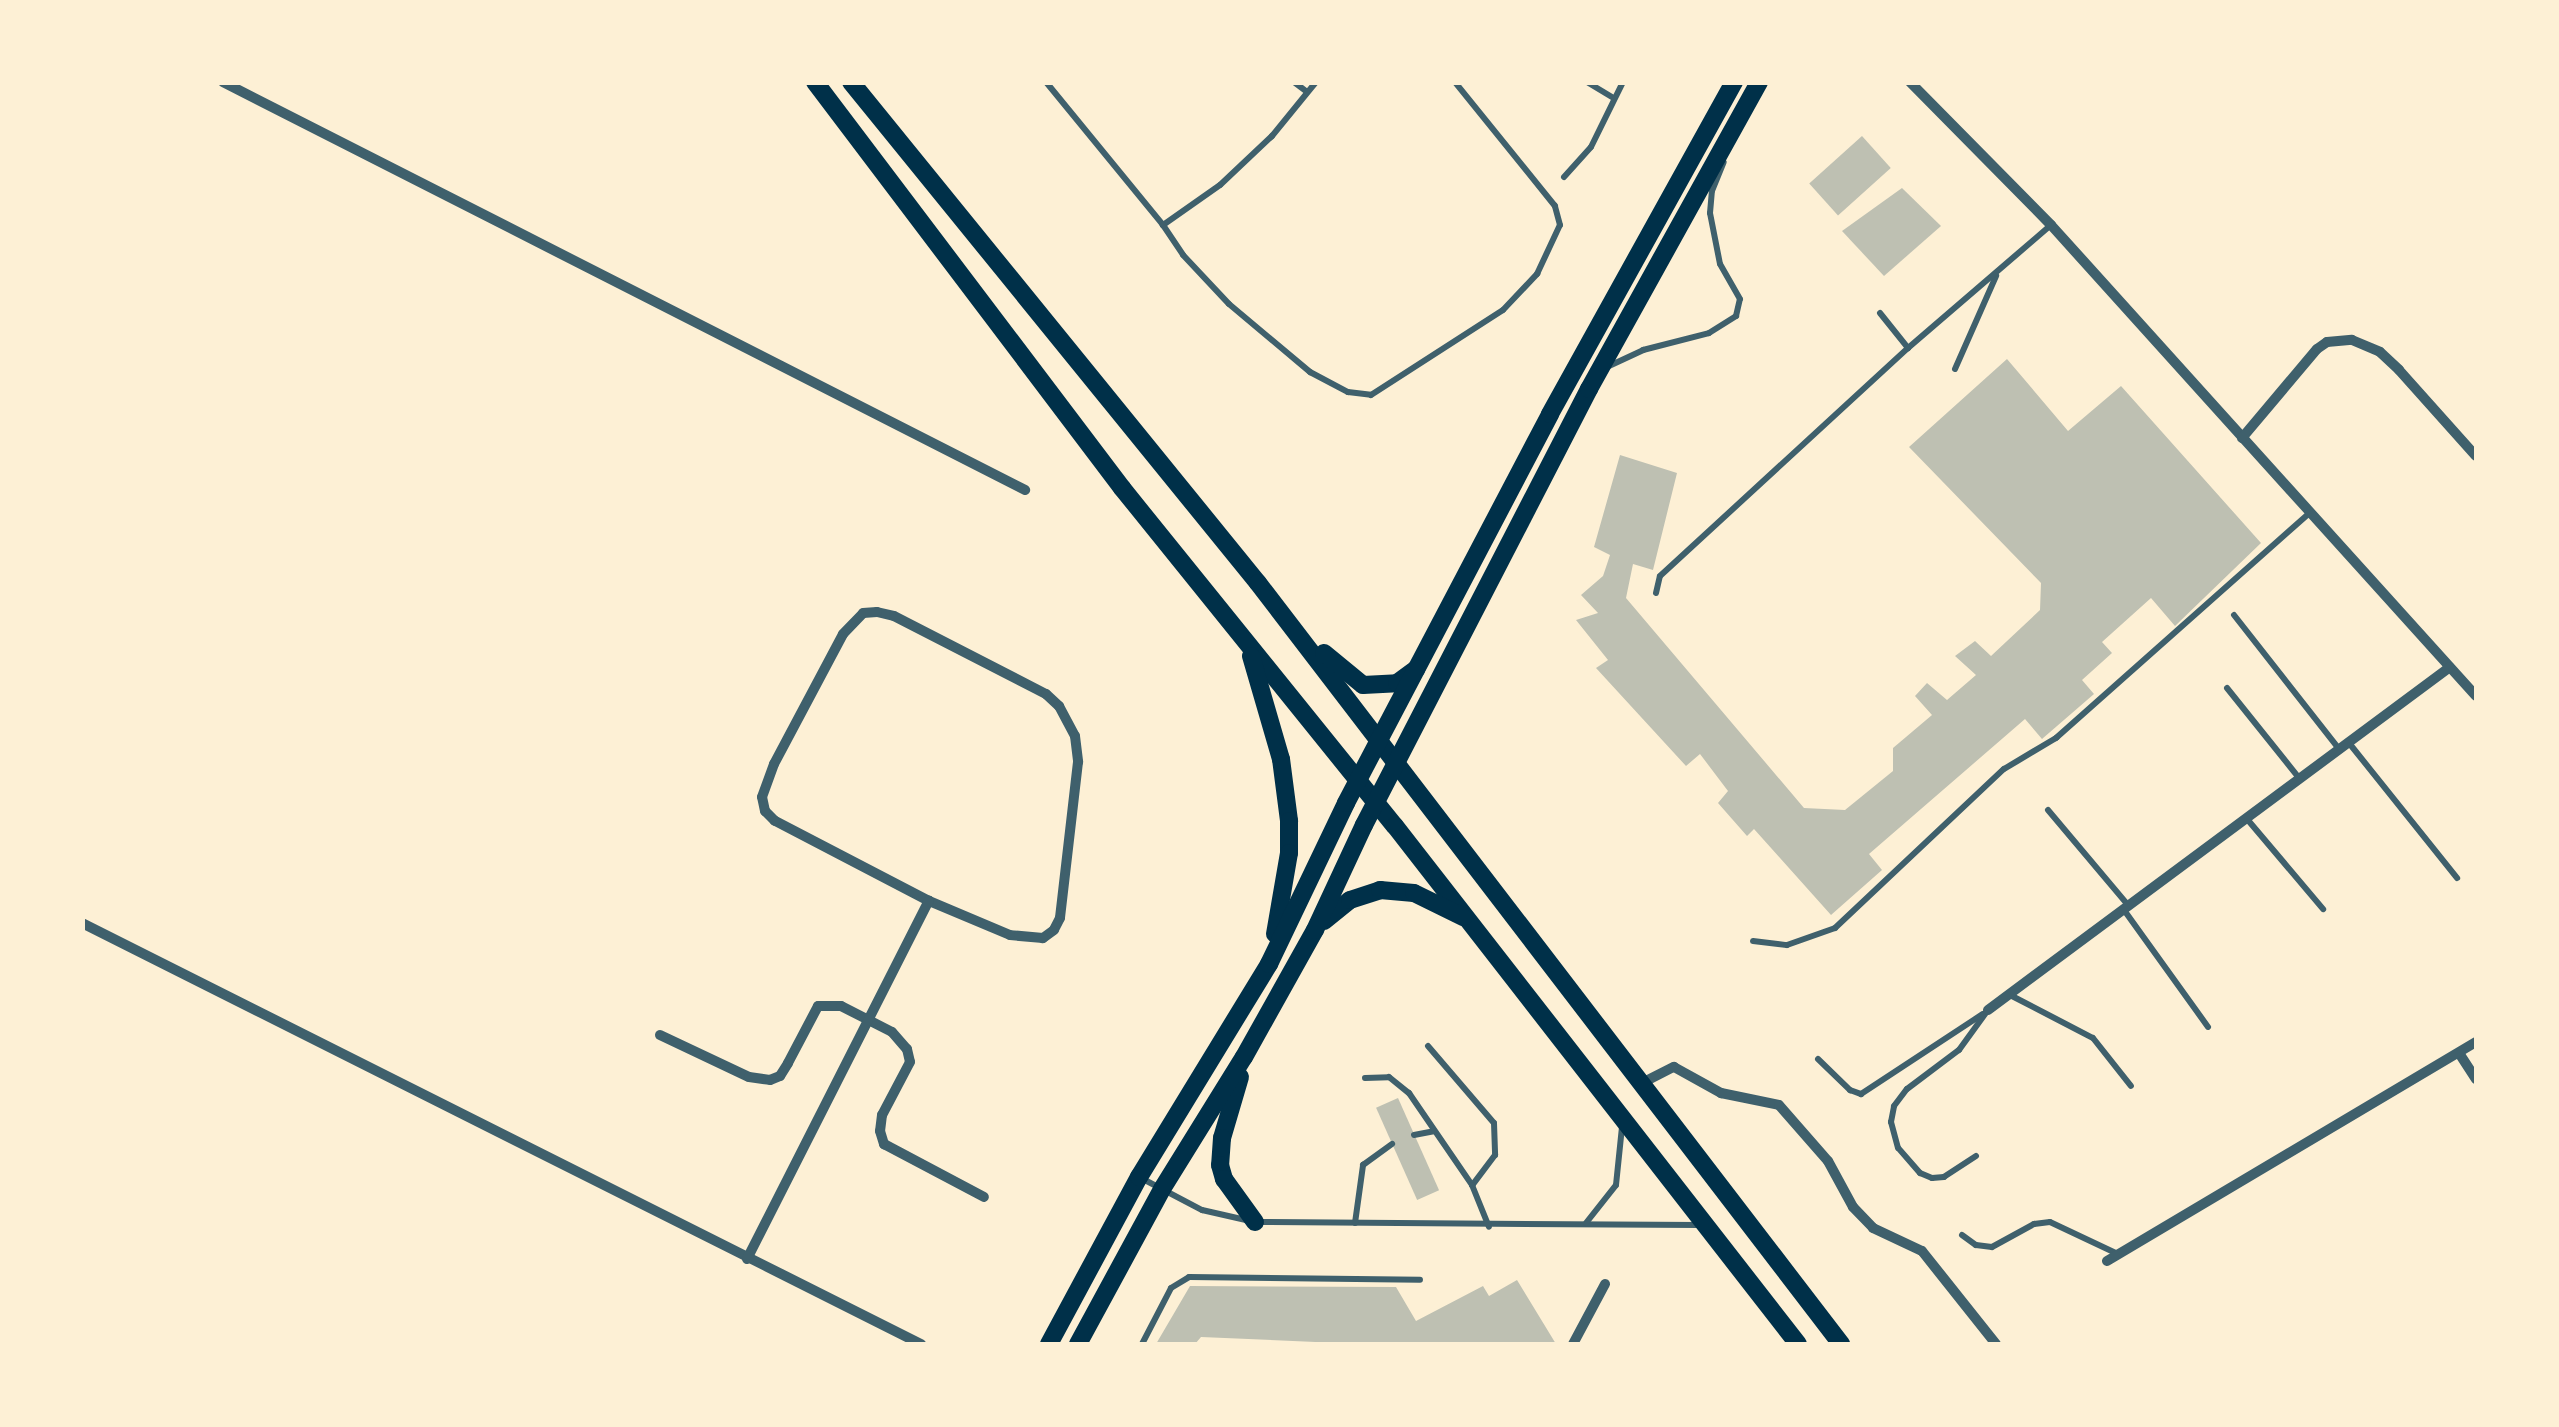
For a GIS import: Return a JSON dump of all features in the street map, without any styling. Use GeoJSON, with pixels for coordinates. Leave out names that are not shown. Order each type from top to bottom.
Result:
{"type":"FeatureCollection","features":[{"type":"Feature","properties":{"kind":"main road"},"geometry":{"type":"LineString","coordinates":[[815,82],[1122,488],[1376,802],[1798,1344]]}},
{"type":"Feature","properties":{"kind":"main road"},"geometry":{"type":"LineString","coordinates":[[850,82],[1398,762],[1841,1344]]}},
{"type":"Feature","properties":{"kind":"main road"},"geometry":{"type":"LineString","coordinates":[[1050,1344],[1139,1177],[1268,964],[1600,320],[1734,82]]}},
{"type":"Feature","properties":{"kind":"main road"},"geometry":{"type":"LineString","coordinates":[[1078,1344],[1095,1306],[1162,1188],[1244,1056],[1315,930],[1376,802],[1597,374],[1758,82]]}},
{"type":"Feature","properties":{"kind":"main road"},"geometry":{"type":"LineString","coordinates":[[1258,584],[1353,680],[1386,685],[1406,678],[1421,664]]}},
{"type":"Feature","properties":{"kind":"main road"},"geometry":{"type":"LineString","coordinates":[[1248,646],[1281,758],[1289,821],[1283,896],[1268,964]]}},
{"type":"Feature","properties":{"kind":"main road"},"geometry":{"type":"LineString","coordinates":[[1315,930],[1350,900],[1380,890],[1414,893],[1468,920]]}},
{"type":"Feature","properties":{"kind":"main road"},"geometry":{"type":"LineString","coordinates":[[1244,1056],[1219,1152],[1224,1179],[1255,1222]]}},
{"type":"Feature","properties":{"kind":"main road"},"geometry":{"type":"LineString","coordinates":[[1093,1344],[1095,1306]]}},
{"type":"Feature","properties":{"kind":"street"},"geometry":{"type":"LineString","coordinates":[[224,82],[1026,490]]}},
{"type":"Feature","properties":{"kind":"street"},"geometry":{"type":"LineString","coordinates":[[1910,82],[2051,225],[2476,696]]}},
{"type":"Feature","properties":{"kind":"street"},"geometry":{"type":"LineString","coordinates":[[2242,438],[2318,348],[2327,342],[2352,340],[2380,352],[2476,456]]}},
{"type":"Feature","properties":{"kind":"street"},"geometry":{"type":"LineString","coordinates":[[863,613],[894,616],[1046,694],[1059,706],[1078,748],[1060,918],[1054,930],[1029,940],[929,902],[775,822],[765,812],[762,798],[774,764],[843,634],[863,613]]}},
{"type":"Feature","properties":{"kind":"street"},"geometry":{"type":"LineString","coordinates":[[1988,1010],[2450,667]]}},
{"type":"Feature","properties":{"kind":"street"},"geometry":{"type":"LineString","coordinates":[[747,1259],[929,902]]}},
{"type":"Feature","properties":{"kind":"street"},"geometry":{"type":"LineString","coordinates":[[82,923],[921,1344]]}},
{"type":"Feature","properties":{"kind":"street"},"geometry":{"type":"LineString","coordinates":[[660,1035],[748,1077],[770,1080],[780,1076],[818,1006],[841,1006],[901,1039],[910,1062],[882,1115],[884,1144],[984,1196]]}},
{"type":"Feature","properties":{"kind":"street"},"geometry":{"type":"LineString","coordinates":[[2107,1261],[2476,1042]]}},
{"type":"Feature","properties":{"kind":"street"},"geometry":{"type":"LineString","coordinates":[[2459,1053],[2476,1079]]}},
{"type":"Feature","properties":{"kind":"street"},"geometry":{"type":"LineString","coordinates":[[1642,1082],[1674,1066],[1721,1092],[1779,1105],[1828,1161],[1853,1207],[1873,1228],[1922,1251],[1996,1344]]}},
{"type":"Feature","properties":{"kind":"street"},"geometry":{"type":"LineString","coordinates":[[1573,1344],[1606,1284]]}},
{"type":"Feature","properties":{"kind":"lane"},"geometry":{"type":"LineString","coordinates":[[1046,82],[1183,255],[1228,304],[1310,372],[1348,392],[1371,396],[1522,294],[1537,274],[1560,225],[1555,206],[1454,82]]}},
{"type":"Feature","properties":{"kind":"lane"},"geometry":{"type":"LineString","coordinates":[[1294,82],[1306,87]]}},
{"type":"Feature","properties":{"kind":"lane"},"geometry":{"type":"LineString","coordinates":[[1162,225],[1233,172],[1272,136],[1306,87],[1316,82]]}},
{"type":"Feature","properties":{"kind":"lane"},"geometry":{"type":"LineString","coordinates":[[1587,82],[1614,98]]}},
{"type":"Feature","properties":{"kind":"lane"},"geometry":{"type":"LineString","coordinates":[[1564,178],[1591,146],[1623,82]]}},
{"type":"Feature","properties":{"kind":"lane"},"geometry":{"type":"LineString","coordinates":[[1597,374],[1643,350],[1709,333],[1736,316],[1740,299],[1720,264],[1710,213],[1729,136]]}},
{"type":"Feature","properties":{"kind":"lane"},"geometry":{"type":"LineString","coordinates":[[1656,594],[1660,576],[1908,348],[2051,225]]}},
{"type":"Feature","properties":{"kind":"lane"},"geometry":{"type":"LineString","coordinates":[[1955,369],[1999,270]]}},
{"type":"Feature","properties":{"kind":"lane"},"geometry":{"type":"LineString","coordinates":[[1880,313],[1908,348]]}},
{"type":"Feature","properties":{"kind":"lane"},"geometry":{"type":"LineString","coordinates":[[1753,941],[1787,945],[1835,928],[2004,769],[2056,738],[2309,513]]}},
{"type":"Feature","properties":{"kind":"lane"},"geometry":{"type":"LineString","coordinates":[[2234,616],[2457,878]]}},
{"type":"Feature","properties":{"kind":"lane"},"geometry":{"type":"LineString","coordinates":[[2227,688],[2300,779]]}},
{"type":"Feature","properties":{"kind":"lane"},"geometry":{"type":"LineString","coordinates":[[2048,810],[2127,908],[2208,1028]]}},
{"type":"Feature","properties":{"kind":"lane"},"geometry":{"type":"LineString","coordinates":[[2247,819],[2323,909]]}},
{"type":"Feature","properties":{"kind":"lane"},"geometry":{"type":"LineString","coordinates":[[2010,995],[2093,1038],[2131,1086]]}},
{"type":"Feature","properties":{"kind":"lane"},"geometry":{"type":"LineString","coordinates":[[1818,1058],[1850,1090],[1861,1094],[1988,1010]]}},
{"type":"Feature","properties":{"kind":"lane"},"geometry":{"type":"LineString","coordinates":[[1976,1156],[1944,1177],[1932,1178],[1920,1172],[1898,1148],[1891,1122],[1894,1106],[1907,1089],[1958,1050],[1988,1010]]}},
{"type":"Feature","properties":{"kind":"lane"},"geometry":{"type":"LineString","coordinates":[[1428,1046],[1494,1124],[1495,1155],[1472,1184]]}},
{"type":"Feature","properties":{"kind":"lane"},"geometry":{"type":"LineString","coordinates":[[1364,1078],[1388,1077],[1400,1084],[1472,1184],[1489,1227]]}},
{"type":"Feature","properties":{"kind":"lane"},"geometry":{"type":"LineString","coordinates":[[1586,1224],[1616,1184],[1622,1118]]}},
{"type":"Feature","properties":{"kind":"lane"},"geometry":{"type":"LineString","coordinates":[[1414,1135],[1434,1131]]}},
{"type":"Feature","properties":{"kind":"lane"},"geometry":{"type":"LineString","coordinates":[[1355,1223],[1363,1165],[1392,1144]]}},
{"type":"Feature","properties":{"kind":"lane"},"geometry":{"type":"LineString","coordinates":[[1139,1177],[1202,1210],[1255,1222],[1705,1226]]}},
{"type":"Feature","properties":{"kind":"lane"},"geometry":{"type":"LineString","coordinates":[[1962,1236],[1976,1245],[1992,1247],[2034,1224],[2050,1222],[2118,1254]]}},
{"type":"Feature","properties":{"kind":"lane"},"geometry":{"type":"LineString","coordinates":[[1142,1344],[1171,1288],[1189,1277],[1420,1280]]}},
{"type":"Feature","properties":{"kind":"building"},"geometry":{"type":"Polygon","coordinates":[[[1862,136],[1891,168],[1838,215],[1809,184],[1862,136]]]}},
{"type":"Feature","properties":{"kind":"building"},"geometry":{"type":"Polygon","coordinates":[[[1902,188],[1941,226],[1884,276],[1842,231],[1902,188]]]}},
{"type":"Feature","properties":{"kind":"building"},"geometry":{"type":"Polygon","coordinates":[[[2007,359],[2068,431],[2121,386],[2261,543],[2175,626],[2151,598],[2102,642],[2112,653],[2082,680],[2094,694],[2042,739],[2025,719],[1869,854],[1882,870],[1831,915],[1754,829],[1747,836],[1718,803],[1728,791],[1700,754],[1686,766],[1596,668],[1608,660],[1576,620],[1598,613],[1581,595],[1603,576],[1610,555],[1594,547],[1620,455],[1677,473],[1653,570],[1633,564],[1626,598],[1804,808],[1845,810],[1893,771],[1893,748],[1932,715],[1915,696],[1927,683],[1947,700],[1976,675],[1955,656],[1975,641],[1991,656],[2040,610],[2041,583],[1909,447],[2007,359]]]}},
{"type":"Feature","properties":{"kind":"building"},"geometry":{"type":"Polygon","coordinates":[[[1398,1098],[1439,1190],[1417,1200],[1376,1108],[1398,1098]]]}},
{"type":"Feature","properties":{"kind":"building"},"geometry":{"type":"Polygon","coordinates":[[[1517,1280],[1556,1344],[1361,1344],[1201,1337],[1195,1344],[1156,1344],[1190,1286],[1396,1287],[1416,1321],[1483,1286],[1489,1296],[1517,1280]]]}}]}
